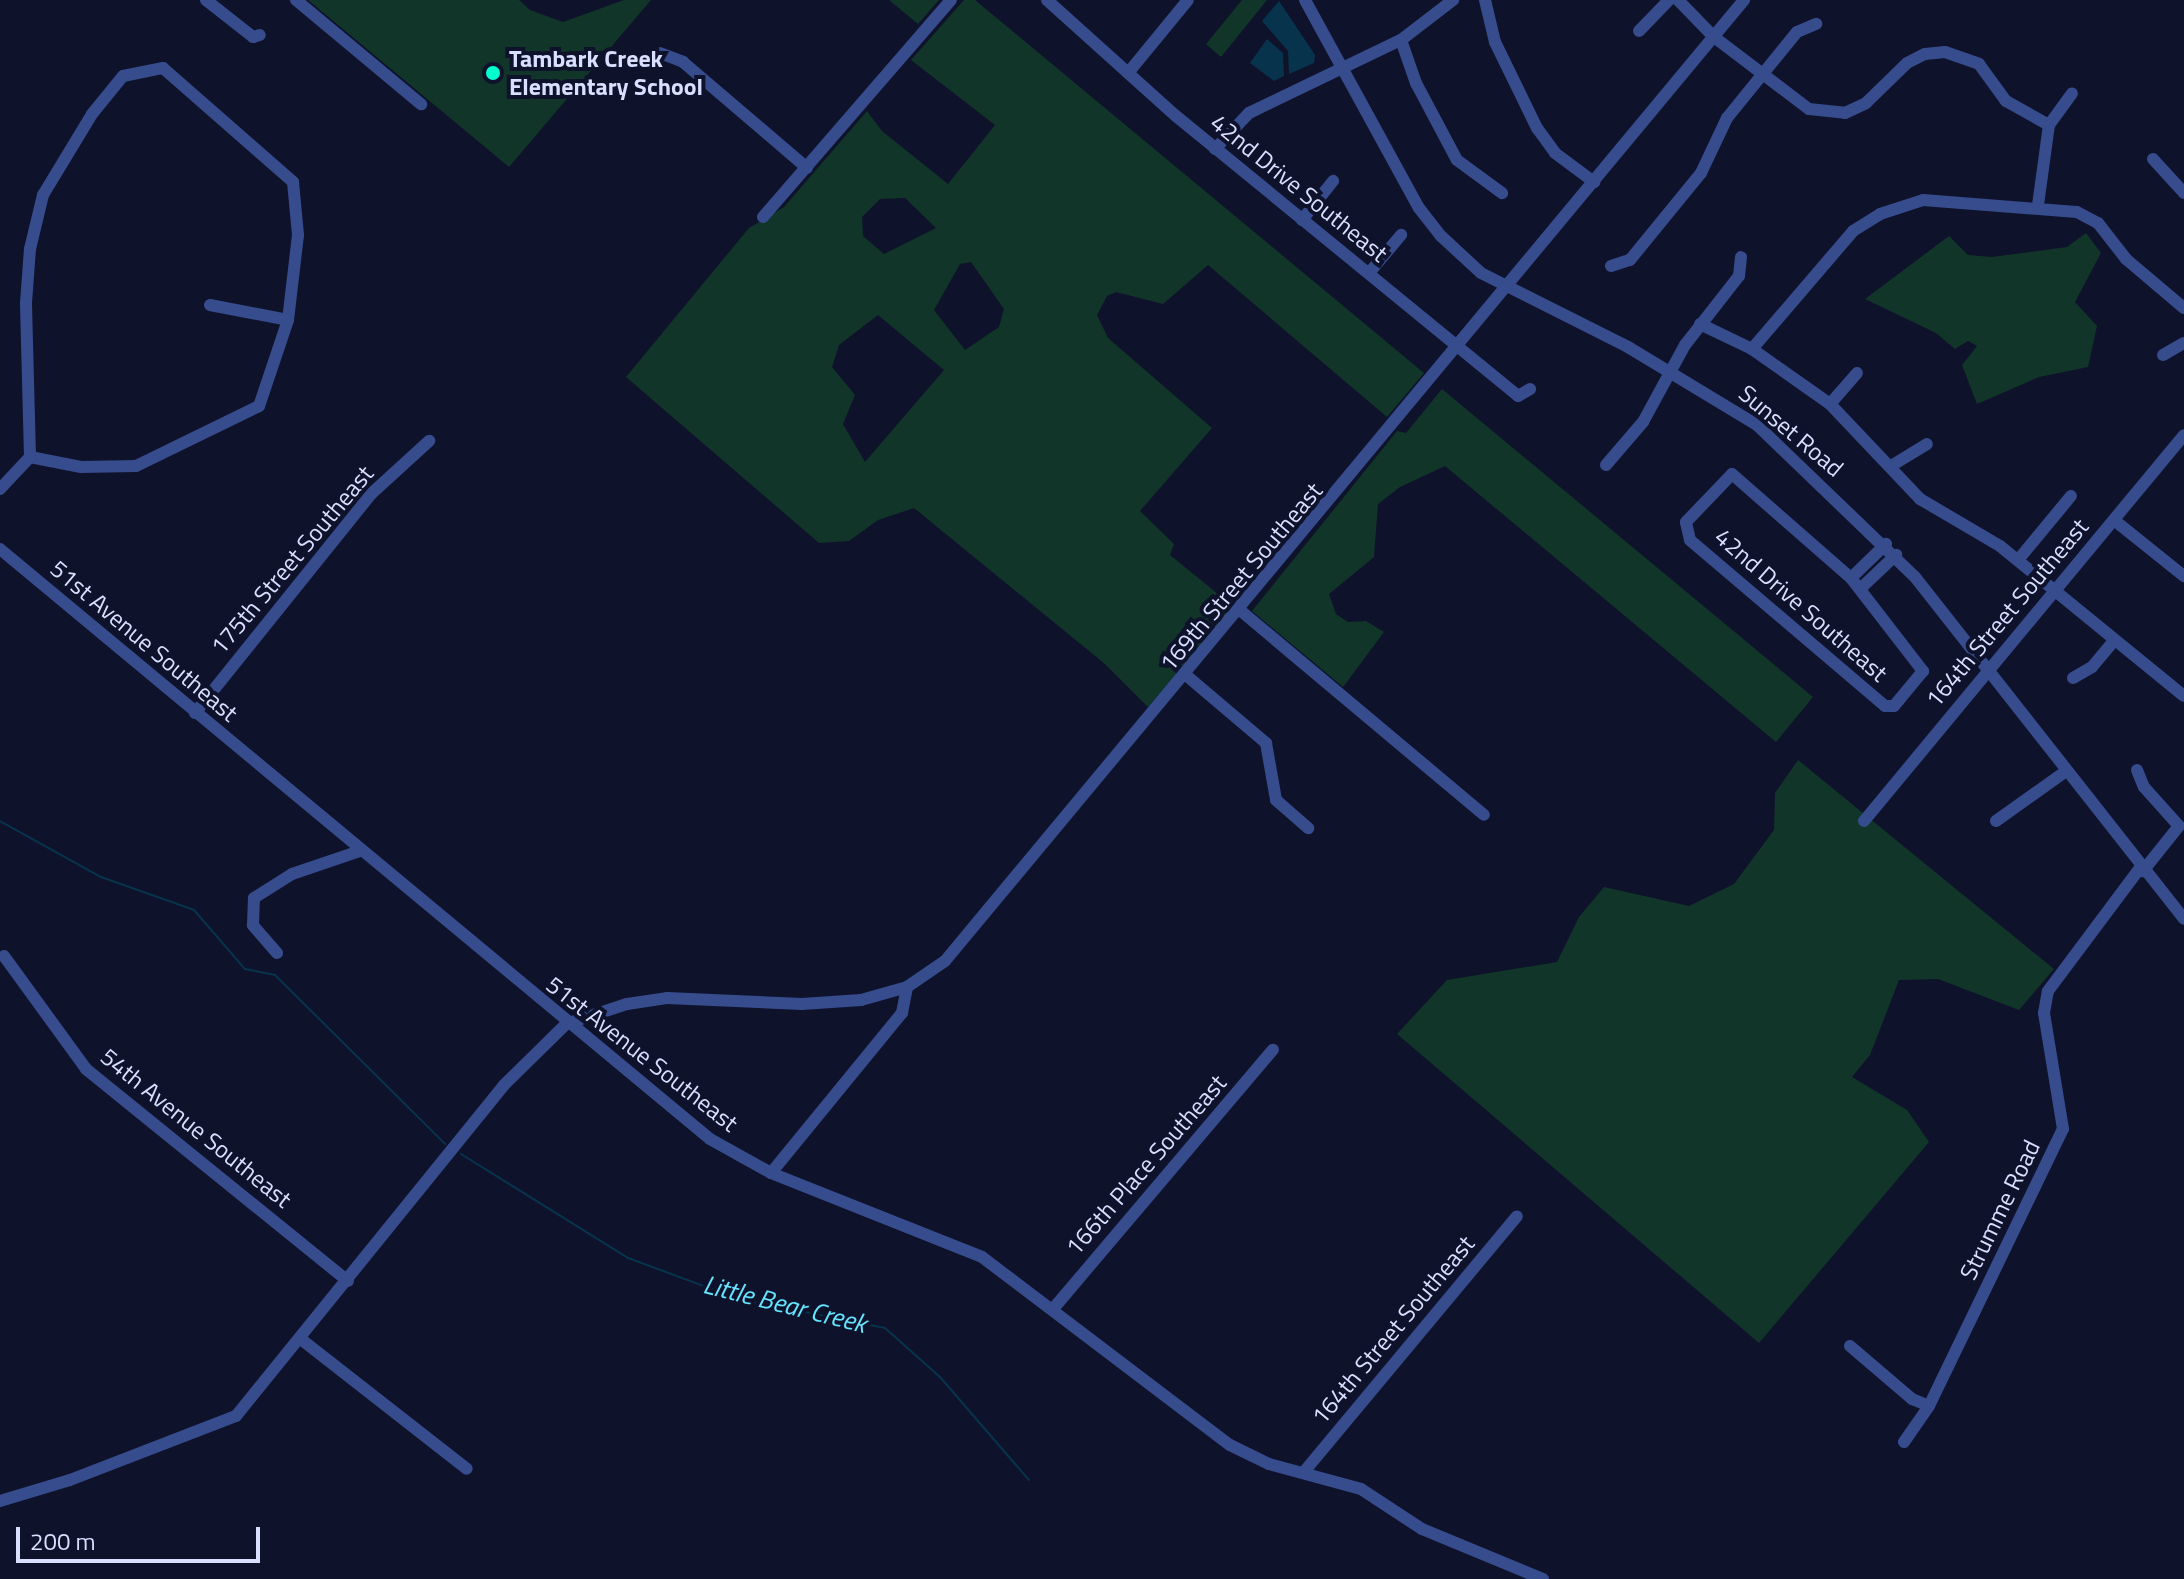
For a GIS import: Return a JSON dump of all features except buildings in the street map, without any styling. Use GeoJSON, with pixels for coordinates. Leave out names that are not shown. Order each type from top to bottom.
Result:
{"type":"FeatureCollection","features":[{"type":"Feature","properties":{"kind":"street"},"geometry":{"type":"LineString","coordinates":[[206,0],[253,37],[260,35]]}},
{"type":"Feature","properties":{"kind":"street"},"geometry":{"type":"LineString","coordinates":[[296,0],[421,104]]}},
{"type":"Feature","properties":{"kind":"street"},"geometry":{"type":"LineString","coordinates":[[763,217],[951,0]]}},
{"type":"Feature","properties":{"kind":"street","name":"42nd Drive Southeast"},"geometry":{"type":"LineString","coordinates":[[1047,0],[1215,149],[1518,396],[1530,389]]}},
{"type":"Feature","properties":{"kind":"street"},"geometry":{"type":"LineString","coordinates":[[1128,73],[1188,0]]}},
{"type":"Feature","properties":{"kind":"street"},"geometry":{"type":"LineString","coordinates":[[1215,149],[1249,113],[1401,40],[1453,0]]}},
{"type":"Feature","properties":{"kind":"street"},"geometry":{"type":"LineString","coordinates":[[1485,0],[1495,42],[1537,128],[1555,153],[1594,182]]}},
{"type":"Feature","properties":{"kind":"street"},"geometry":{"type":"LineString","coordinates":[[1639,31],[1669,0]]}},
{"type":"Feature","properties":{"kind":"street"},"geometry":{"type":"LineString","coordinates":[[1678,0],[1714,37],[1762,75],[1809,109],[1826,115],[1845,113],[1866,103],[1907,63],[1925,54],[1945,52],[1979,64],[2006,101],[2049,125]]}},
{"type":"Feature","properties":{"kind":"street","name":"169th Street Southeast"},"geometry":{"type":"LineString","coordinates":[[907,987],[935,970],[963,943],[1744,0]]}},
{"type":"Feature","properties":{"kind":"street","name":"Sunset Road"},"geometry":{"type":"LineString","coordinates":[[1308,1],[1419,208],[1481,273],[1670,372],[1757,425],[1896,555],[1989,669],[2141,870],[2184,919]]}},
{"type":"Feature","properties":{"kind":"street"},"geometry":{"type":"LineString","coordinates":[[1611,266],[1630,260],[1692,186],[1727,118],[1797,32],[1816,24]]}},
{"type":"Feature","properties":{"kind":"street"},"geometry":{"type":"LineString","coordinates":[[1401,40],[1416,83],[1457,160],[1502,193]]}},
{"type":"Feature","properties":{"kind":"street"},"geometry":{"type":"LineString","coordinates":[[660,53],[683,62],[807,168]]}},
{"type":"Feature","properties":{"kind":"street"},"geometry":{"type":"LineString","coordinates":[[163,68],[293,182],[298,235],[288,320],[259,406],[136,466],[81,467],[30,457],[25,427],[26,303],[33,235],[43,195],[92,114],[123,76],[163,68]]}},
{"type":"Feature","properties":{"kind":"street"},"geometry":{"type":"LineString","coordinates":[[2038,205],[2049,125],[2072,93]]}},
{"type":"Feature","properties":{"kind":"street"},"geometry":{"type":"LineString","coordinates":[[2153,159],[2184,193]]}},
{"type":"Feature","properties":{"kind":"street"},"geometry":{"type":"LineString","coordinates":[[1302,220],[1333,181]]}},
{"type":"Feature","properties":{"kind":"street"},"geometry":{"type":"LineString","coordinates":[[1752,349],[1833,249],[1880,214],[1923,200],[2038,205],[2077,212],[2098,223],[2126,259],[2184,308]]}},
{"type":"Feature","properties":{"kind":"street"},"geometry":{"type":"LineString","coordinates":[[1369,273],[1401,235]]}},
{"type":"Feature","properties":{"kind":"street"},"geometry":{"type":"LineString","coordinates":[[1606,465],[1643,422],[1700,324],[1739,276],[1741,257]]}},
{"type":"Feature","properties":{"kind":"street"},"geometry":{"type":"LineString","coordinates":[[210,305],[288,320]]}},
{"type":"Feature","properties":{"kind":"street"},"geometry":{"type":"LineString","coordinates":[[1700,324],[1752,349],[1830,404],[1920,499],[2018,560],[2184,696]]}},
{"type":"Feature","properties":{"kind":"street"},"geometry":{"type":"LineString","coordinates":[[2163,355],[2184,343]]}},
{"type":"Feature","properties":{"kind":"street"},"geometry":{"type":"LineString","coordinates":[[1830,404],[1857,373]]}},
{"type":"Feature","properties":{"kind":"street","name":"164th Street Southeast"},"geometry":{"type":"LineString","coordinates":[[1864,821],[2184,435]]}},
{"type":"Feature","properties":{"kind":"street","name":"175th Street Southeast"},"geometry":{"type":"LineString","coordinates":[[195,713],[371,494],[429,441]]}},
{"type":"Feature","properties":{"kind":"street"},"geometry":{"type":"LineString","coordinates":[[1891,466],[1927,444]]}},
{"type":"Feature","properties":{"kind":"street"},"geometry":{"type":"LineString","coordinates":[[0,489],[30,457]]}},
{"type":"Feature","properties":{"kind":"street","name":"42nd Drive Southeast"},"geometry":{"type":"LineString","coordinates":[[1851,578],[1732,474],[1724,477],[1685,528],[1736,581],[1885,706],[1894,706],[1923,671],[1860,589]]}},
{"type":"Feature","properties":{"kind":"street"},"geometry":{"type":"LineString","coordinates":[[2018,560],[2071,496]]}},
{"type":"Feature","properties":{"kind":"street"},"geometry":{"type":"LineString","coordinates":[[2114,520],[2184,576]]}},
{"type":"Feature","properties":{"kind":"street"},"geometry":{"type":"LineString","coordinates":[[1886,544],[1851,578],[1860,589],[1896,555]]}},
{"type":"Feature","properties":{"kind":"street","name":"51st Avenue Southeast"},"geometry":{"type":"LineString","coordinates":[[0,549],[566,1024],[710,1139],[771,1173],[982,1257],[1053,1309],[1197,1424],[1269,1464],[1361,1489],[1422,1529],[1543,1579]]}},
{"type":"Feature","properties":{"kind":"street"},"geometry":{"type":"LineString","coordinates":[[1241,611],[1484,815]]}},
{"type":"Feature","properties":{"kind":"street"},"geometry":{"type":"LineString","coordinates":[[2073,678],[2092,667],[2115,640]]}},
{"type":"Feature","properties":{"kind":"street"},"geometry":{"type":"LineString","coordinates":[[1187,676],[1266,743],[1276,800],[1308,828]]}},
{"type":"Feature","properties":{"kind":"street","name":"Strumme Road"},"geometry":{"type":"LineString","coordinates":[[1904,1442],[1929,1406],[2063,1129],[2044,1013],[2048,991],[2141,870],[2179,826],[2144,787],[2137,770]]}},
{"type":"Feature","properties":{"kind":"street"},"geometry":{"type":"LineString","coordinates":[[1996,821],[2066,771]]}},
{"type":"Feature","properties":{"kind":"street"},"geometry":{"type":"LineString","coordinates":[[277,953],[253,925],[254,898],[292,874],[360,851]]}},
{"type":"Feature","properties":{"kind":"street","name":"54th Avenue Southeast"},"geometry":{"type":"LineString","coordinates":[[4,956],[86,1069],[348,1281]]}},
{"type":"Feature","properties":{"kind":"street"},"geometry":{"type":"LineString","coordinates":[[0,1501],[70,1480],[236,1416],[302,1340],[524,1062],[566,1024],[627,1004],[667,998],[829,1003],[907,987],[902,1013],[771,1173]]}},
{"type":"Feature","properties":{"kind":"street","name":"166th Place Southeast"},"geometry":{"type":"LineString","coordinates":[[1053,1309],[1273,1050]]}},
{"type":"Feature","properties":{"kind":"street","name":"164th Street Southeast"},"geometry":{"type":"LineString","coordinates":[[1303,1473],[1517,1216]]}},
{"type":"Feature","properties":{"kind":"street"},"geometry":{"type":"LineString","coordinates":[[302,1340],[467,1469]]}},
{"type":"Feature","properties":{"kind":"street"},"geometry":{"type":"LineString","coordinates":[[1850,1346],[1912,1399],[1929,1406]]}},
{"type":"Feature","properties":{"kind":"green space","name":"Tambark Creek Elementary School"},"geometry":{"type":"Polygon","coordinates":[[[308,0],[519,0],[530,10],[563,22],[624,0],[651,0],[509,167],[308,0]]]}},
{"type":"Feature","properties":{"kind":"green space"},"geometry":{"type":"Polygon","coordinates":[[[889,0],[939,0],[918,24],[889,0]]]}},
{"type":"Feature","properties":{"kind":"green space"},"geometry":{"type":"Polygon","coordinates":[[[964,0],[975,0],[1424,373],[1387,417],[1208,265],[1163,304],[1116,292],[1107,296],[1097,315],[1108,338],[1212,428],[1140,511],[1174,544],[1170,555],[1234,607],[1148,707],[1105,664],[914,508],[878,520],[849,541],[819,543],[626,377],[749,228],[784,207],[867,111],[882,131],[948,184],[995,125],[911,60],[964,0]],[[905,198],[880,199],[862,217],[863,236],[884,254],[936,228],[905,198]],[[971,262],[960,264],[934,310],[965,350],[999,327],[1004,309],[971,262]],[[878,315],[839,345],[832,367],[855,395],[843,424],[865,462],[944,370],[878,315]]]}},
{"type":"Feature","properties":{"kind":"green space"},"geometry":{"type":"Polygon","coordinates":[[[1242,0],[1267,0],[1221,57],[1206,44],[1242,0]]]}},
{"type":"Feature","properties":{"kind":"green space"},"geometry":{"type":"Polygon","coordinates":[[[2086,233],[2101,253],[2075,302],[2097,326],[2088,367],[2039,377],[1977,404],[1962,365],[1977,346],[1968,341],[1955,349],[1936,333],[1865,299],[1949,236],[1968,255],[1992,257],[2067,247],[2086,233]]]}},
{"type":"Feature","properties":{"kind":"green space"},"geometry":{"type":"Polygon","coordinates":[[[1442,389],[1813,697],[1776,742],[1445,466],[1400,487],[1378,504],[1374,557],[1329,594],[1336,614],[1348,622],[1366,621],[1384,632],[1343,687],[1252,611],[1397,431],[1406,433],[1442,389]]]}},
{"type":"Feature","properties":{"kind":"green space"},"geometry":{"type":"Polygon","coordinates":[[[1798,760],[2054,969],[2019,1010],[1938,979],[1899,980],[1870,1055],[1852,1077],[1907,1110],[1929,1142],[1759,1343],[1397,1034],[1447,980],[1557,962],[1579,917],[1604,887],[1689,906],[1734,884],[1774,830],[1775,793],[1798,760]]]}},
{"type":"Feature","properties":{"kind":"water"},"geometry":{"type":"Polygon","coordinates":[[[1279,1],[1315,55],[1314,63],[1289,74],[1288,51],[1262,21],[1279,1]]]}},
{"type":"Feature","properties":{"kind":"water"},"geometry":{"type":"Polygon","coordinates":[[[1267,39],[1283,53],[1284,76],[1274,81],[1250,63],[1267,39]]]}},
{"type":"Feature","properties":{"kind":"waterway","name":"Little Bear Creek"},"geometry":{"type":"LineString","coordinates":[[0,821],[101,877],[194,910],[245,969],[275,975],[445,1144]]}},
{"type":"Feature","properties":{"kind":"waterway","name":"Little Bear Creek"},"geometry":{"type":"LineString","coordinates":[[461,1154],[628,1258],[739,1299],[885,1328],[940,1377],[1029,1480]]}},
{"type":"Feature","properties":{"kind":"place","name":"Tambark Creek Elementary School"},"geometry":{"type":"Point","coordinates":[493,73]}}]}
